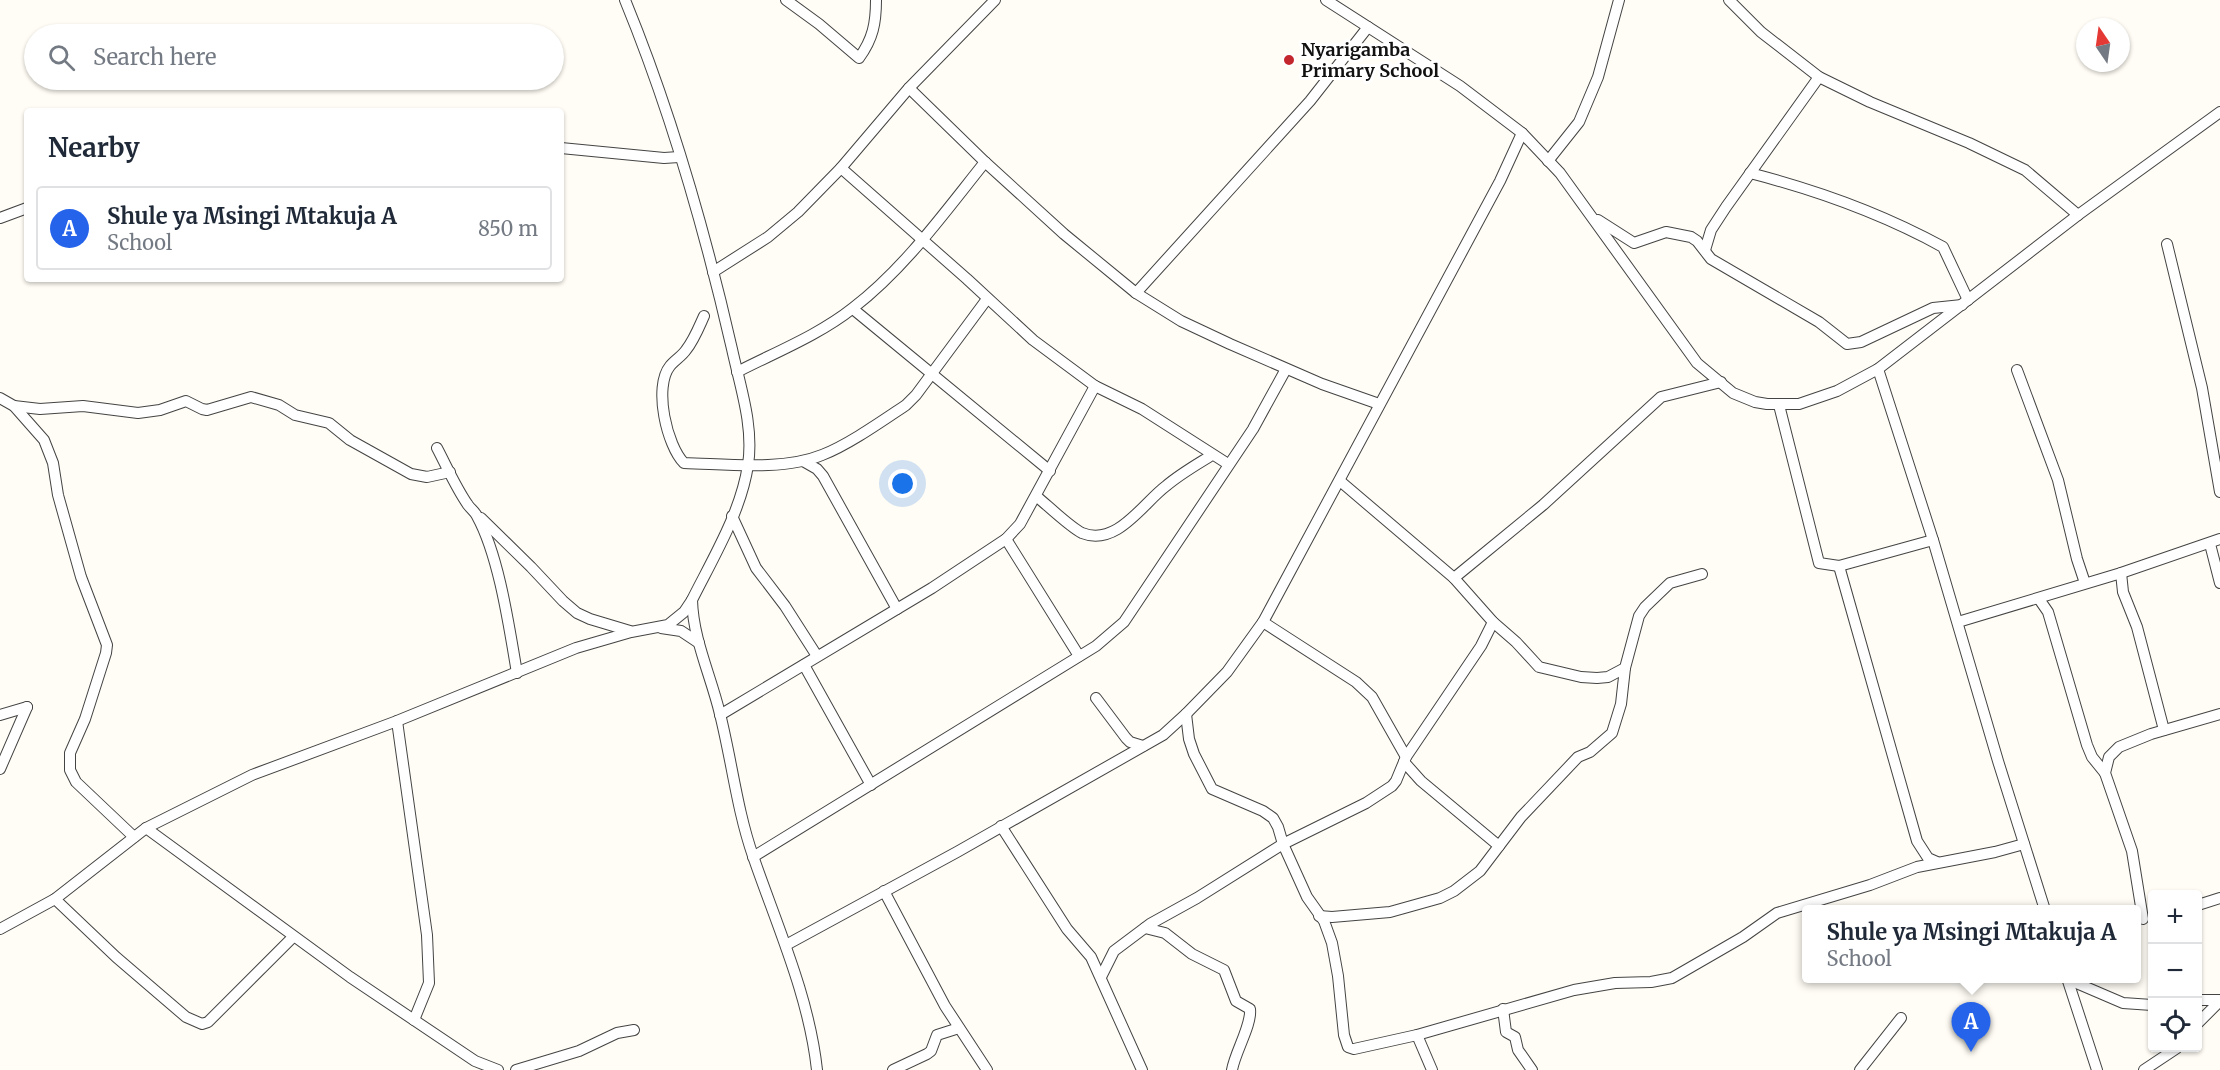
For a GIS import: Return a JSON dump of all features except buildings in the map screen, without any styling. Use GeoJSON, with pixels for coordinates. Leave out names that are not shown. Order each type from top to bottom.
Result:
{"type":"FeatureCollection","features":[{"type":"Feature","properties":{"kind":"street"},"geometry":{"type":"LineString","coordinates":[[625,0],[656,76],[680,157],[713,272],[748,425],[749,464],[732,516],[692,600],[676,620],[661,628]]}},
{"type":"Feature","properties":{"kind":"street"},"geometry":{"type":"LineString","coordinates":[[786,0],[859,58],[874,32],[876,0]]}},
{"type":"Feature","properties":{"kind":"street"},"geometry":{"type":"LineString","coordinates":[[713,272],[782,227],[842,168],[909,88],[995,0]]}},
{"type":"Feature","properties":{"kind":"street"},"geometry":{"type":"LineString","coordinates":[[1326,0],[1460,86],[1522,133],[1560,173],[1697,363],[1733,393],[1755,402],[1779,405],[1800,404],[1837,391],[1878,369],[2078,215],[2220,112]]}},
{"type":"Feature","properties":{"kind":"street"},"geometry":{"type":"LineString","coordinates":[[1548,161],[1579,122],[1598,77],[1619,0]]}},
{"type":"Feature","properties":{"kind":"street"},"geometry":{"type":"LineString","coordinates":[[1729,0],[1761,32],[1819,78],[1969,143],[2025,170],[2078,215]]}},
{"type":"Feature","properties":{"kind":"street"},"geometry":{"type":"LineString","coordinates":[[1136,293],[1310,101],[1368,27]]}},
{"type":"Feature","properties":{"kind":"street"},"geometry":{"type":"LineString","coordinates":[[1705,250],[1716,221],[1819,78]]}},
{"type":"Feature","properties":{"kind":"street"},"geometry":{"type":"LineString","coordinates":[[909,88],[1064,234],[1136,293],[1181,321],[1286,369],[1379,404]]}},
{"type":"Feature","properties":{"kind":"street"},"geometry":{"type":"LineString","coordinates":[[786,945],[1163,735],[1227,672],[1263,622],[1500,181],[1522,133]]}},
{"type":"Feature","properties":{"kind":"street"},"geometry":{"type":"LineString","coordinates":[[564,148],[664,158],[680,157]]}},
{"type":"Feature","properties":{"kind":"street"},"geometry":{"type":"LineString","coordinates":[[737,372],[824,328],[853,309],[923,239],[985,162]]}},
{"type":"Feature","properties":{"kind":"street"},"geometry":{"type":"LineString","coordinates":[[842,168],[1033,340],[1095,386],[1142,409],[1228,464]]}},
{"type":"Feature","properties":{"kind":"street"},"geometry":{"type":"LineString","coordinates":[[1750,173],[1796,185],[1844,202],[1943,247],[1965,302]]}},
{"type":"Feature","properties":{"kind":"street"},"geometry":{"type":"LineString","coordinates":[[0,218],[24,209]]}},
{"type":"Feature","properties":{"kind":"street"},"geometry":{"type":"LineString","coordinates":[[1594,218],[1634,243],[1666,232],[1691,237],[1711,259],[1819,322],[1847,344],[1861,342],[1933,308],[1965,302]]}},
{"type":"Feature","properties":{"kind":"street"},"geometry":{"type":"LineString","coordinates":[[2167,244],[2202,388],[2220,492]]}},
{"type":"Feature","properties":{"kind":"street"},"geometry":{"type":"LineString","coordinates":[[704,316],[689,346],[669,367],[663,387],[667,428],[676,455],[684,463],[782,464],[803,461],[826,453],[906,405],[916,395],[987,299]]}},
{"type":"Feature","properties":{"kind":"street"},"geometry":{"type":"LineString","coordinates":[[853,309],[1050,471]]}},
{"type":"Feature","properties":{"kind":"street"},"geometry":{"type":"LineString","coordinates":[[753,857],[872,786],[1079,656],[1124,622],[1253,429],[1286,369]]}},
{"type":"Feature","properties":{"kind":"street"},"geometry":{"type":"LineString","coordinates":[[1878,369],[2045,905]]}},
{"type":"Feature","properties":{"kind":"street"},"geometry":{"type":"LineString","coordinates":[[2017,370],[2058,480],[2085,583]]}},
{"type":"Feature","properties":{"kind":"street"},"geometry":{"type":"LineString","coordinates":[[1454,579],[1543,505],[1661,397],[1721,382]]}},
{"type":"Feature","properties":{"kind":"street"},"geometry":{"type":"LineString","coordinates":[[720,715],[897,609],[1006,539],[1020,524],[1095,386]]}},
{"type":"Feature","properties":{"kind":"street"},"geometry":{"type":"LineString","coordinates":[[14,406],[40,409],[83,406],[138,413],[160,410],[186,401],[207,410],[251,397],[259,398],[279,405],[295,415],[329,423],[350,440],[411,474],[427,477],[450,472]]}},
{"type":"Feature","properties":{"kind":"street"},"geometry":{"type":"LineString","coordinates":[[0,398],[14,406],[44,440],[53,463],[58,495],[81,577],[107,645],[85,719],[70,753],[70,770],[76,782],[134,837]]}},
{"type":"Feature","properties":{"kind":"street"},"geometry":{"type":"LineString","coordinates":[[1779,405],[1816,558],[1820,564],[1839,566],[1933,540]]}},
{"type":"Feature","properties":{"kind":"street"},"geometry":{"type":"LineString","coordinates":[[437,448],[468,505],[563,601],[590,620],[632,632]]}},
{"type":"Feature","properties":{"kind":"street"},"geometry":{"type":"LineString","coordinates":[[820,473],[826,453]]}},
{"type":"Feature","properties":{"kind":"street"},"geometry":{"type":"LineString","coordinates":[[1036,496],[1081,533],[1099,535],[1119,528],[1130,521],[1165,486],[1212,455]]}},
{"type":"Feature","properties":{"kind":"street"},"geometry":{"type":"LineString","coordinates":[[803,461],[820,473],[897,609]]}},
{"type":"Feature","properties":{"kind":"street"},"geometry":{"type":"LineString","coordinates":[[1340,481],[1454,579],[1493,622],[1539,667],[1581,677],[1598,678],[1608,677],[1625,668]]}},
{"type":"Feature","properties":{"kind":"street"},"geometry":{"type":"LineString","coordinates":[[476,514],[492,555],[517,673]]}},
{"type":"Feature","properties":{"kind":"street"},"geometry":{"type":"LineString","coordinates":[[732,516],[756,568],[785,606],[817,657]]}},
{"type":"Feature","properties":{"kind":"street"},"geometry":{"type":"LineString","coordinates":[[1006,539],[1079,656]]}},
{"type":"Feature","properties":{"kind":"street"},"geometry":{"type":"LineString","coordinates":[[1958,622],[2039,599],[2215,542],[2220,583]]}},
{"type":"Feature","properties":{"kind":"street"},"geometry":{"type":"LineString","coordinates":[[1839,566],[1917,841],[1928,858],[1937,861]]}},
{"type":"Feature","properties":{"kind":"street"},"geometry":{"type":"LineString","coordinates":[[2121,573],[2123,592],[2137,627],[2164,730]]}},
{"type":"Feature","properties":{"kind":"street"},"geometry":{"type":"LineString","coordinates":[[1319,916],[1390,912],[1440,898],[1454,891],[1480,871],[1521,817],[1578,757],[1590,752],[1612,733],[1621,704],[1625,668],[1638,616],[1670,583],[1701,574]]}},
{"type":"Feature","properties":{"kind":"street"},"geometry":{"type":"LineString","coordinates":[[2039,599],[2048,612],[2087,745],[2092,757],[2105,773],[2132,851],[2144,919]]}},
{"type":"Feature","properties":{"kind":"street"},"geometry":{"type":"LineString","coordinates":[[692,600],[693,617],[720,715],[740,814],[753,857],[786,945],[811,1033],[817,1070]]}},
{"type":"Feature","properties":{"kind":"street"},"geometry":{"type":"LineString","coordinates":[[1263,622],[1356,682],[1372,697],[1405,760],[1421,780],[1499,846]]}},
{"type":"Feature","properties":{"kind":"street"},"geometry":{"type":"LineString","coordinates":[[1101,977],[1114,951],[1145,928],[1283,844],[1386,791],[1396,781],[1405,760],[1481,646],[1493,622]]}},
{"type":"Feature","properties":{"kind":"street"},"geometry":{"type":"LineString","coordinates":[[0,929],[55,899],[146,828],[252,775],[397,721],[576,648],[632,632],[661,628],[681,631],[699,643]]}},
{"type":"Feature","properties":{"kind":"street"},"geometry":{"type":"LineString","coordinates":[[804,665],[872,786]]}},
{"type":"Feature","properties":{"kind":"street"},"geometry":{"type":"LineString","coordinates":[[1096,698],[1126,738],[1130,742],[1143,746]]}},
{"type":"Feature","properties":{"kind":"street"},"geometry":{"type":"LineString","coordinates":[[0,715],[27,707],[0,769]]}},
{"type":"Feature","properties":{"kind":"street"},"geometry":{"type":"LineString","coordinates":[[1186,714],[1189,739],[1194,754],[1212,789],[1263,811],[1273,818],[1283,844],[1319,916],[1324,921],[1332,943],[1344,1035],[1348,1047],[1354,1049],[1417,1035],[1574,990],[1615,983],[1651,982],[1672,978],[1743,938],[1777,913],[1802,906]]}},
{"type":"Feature","properties":{"kind":"street"},"geometry":{"type":"LineString","coordinates":[[2105,773],[2109,758],[2119,747],[2164,730],[2220,714]]}},
{"type":"Feature","properties":{"kind":"street"},"geometry":{"type":"LineString","coordinates":[[397,721],[427,935],[429,983],[414,1020]]}},
{"type":"Feature","properties":{"kind":"street"},"geometry":{"type":"LineString","coordinates":[[1001,826],[1067,929],[1091,957],[1142,1070]]}},
{"type":"Feature","properties":{"kind":"street"},"geometry":{"type":"LineString","coordinates":[[146,828],[293,937],[414,1020],[476,1066],[498,1070]]}},
{"type":"Feature","properties":{"kind":"street"},"geometry":{"type":"LineString","coordinates":[[1805,905],[1937,861],[1995,852],[2024,844]]}},
{"type":"Feature","properties":{"kind":"street"},"geometry":{"type":"LineString","coordinates":[[884,891],[945,1006],[987,1070]]}},
{"type":"Feature","properties":{"kind":"street"},"geometry":{"type":"LineString","coordinates":[[2202,904],[2220,898]]}},
{"type":"Feature","properties":{"kind":"street"},"geometry":{"type":"LineString","coordinates":[[55,899],[116,957],[186,1017],[202,1024],[208,1022],[293,937]]}},
{"type":"Feature","properties":{"kind":"street"},"geometry":{"type":"LineString","coordinates":[[1145,928],[1165,933],[1192,954],[1224,970],[1236,1001],[1250,1010],[1250,1020],[1234,1059],[1232,1070]]}},
{"type":"Feature","properties":{"kind":"street"},"geometry":{"type":"LineString","coordinates":[[2068,983],[2097,1070]]}},
{"type":"Feature","properties":{"kind":"street"},"geometry":{"type":"LineString","coordinates":[[2076,983],[2123,1003],[2148,1005]]}},
{"type":"Feature","properties":{"kind":"street"},"geometry":{"type":"LineString","coordinates":[[2202,1000],[2220,1001]]}},
{"type":"Feature","properties":{"kind":"street"},"geometry":{"type":"LineString","coordinates":[[2202,1019],[2220,1001]]}},
{"type":"Feature","properties":{"kind":"street"},"geometry":{"type":"LineString","coordinates":[[1503,1009],[1507,1034],[1514,1036],[1518,1050],[1532,1070]]}},
{"type":"Feature","properties":{"kind":"street"},"geometry":{"type":"LineString","coordinates":[[1860,1070],[1901,1018]]}},
{"type":"Feature","properties":{"kind":"street"},"geometry":{"type":"LineString","coordinates":[[893,1070],[931,1051],[937,1035],[959,1028]]}},
{"type":"Feature","properties":{"kind":"street"},"geometry":{"type":"LineString","coordinates":[[516,1070],[579,1051],[617,1033],[634,1030]]}},
{"type":"Feature","properties":{"kind":"street"},"geometry":{"type":"LineString","coordinates":[[1417,1035],[1432,1070]]}},
{"type":"Feature","properties":{"kind":"street"},"geometry":{"type":"LineString","coordinates":[[2144,1070],[2170,1052]]}},
{"type":"Feature","properties":{"kind":"place","name":"Nyarigamba Primary School"},"geometry":{"type":"Point","coordinates":[1289,60]}},
{"type":"Feature","properties":{"kind":"place","name":"Shule ya Msingi Mtakuja A"},"geometry":{"type":"Point","coordinates":[1971,1052]}}]}
